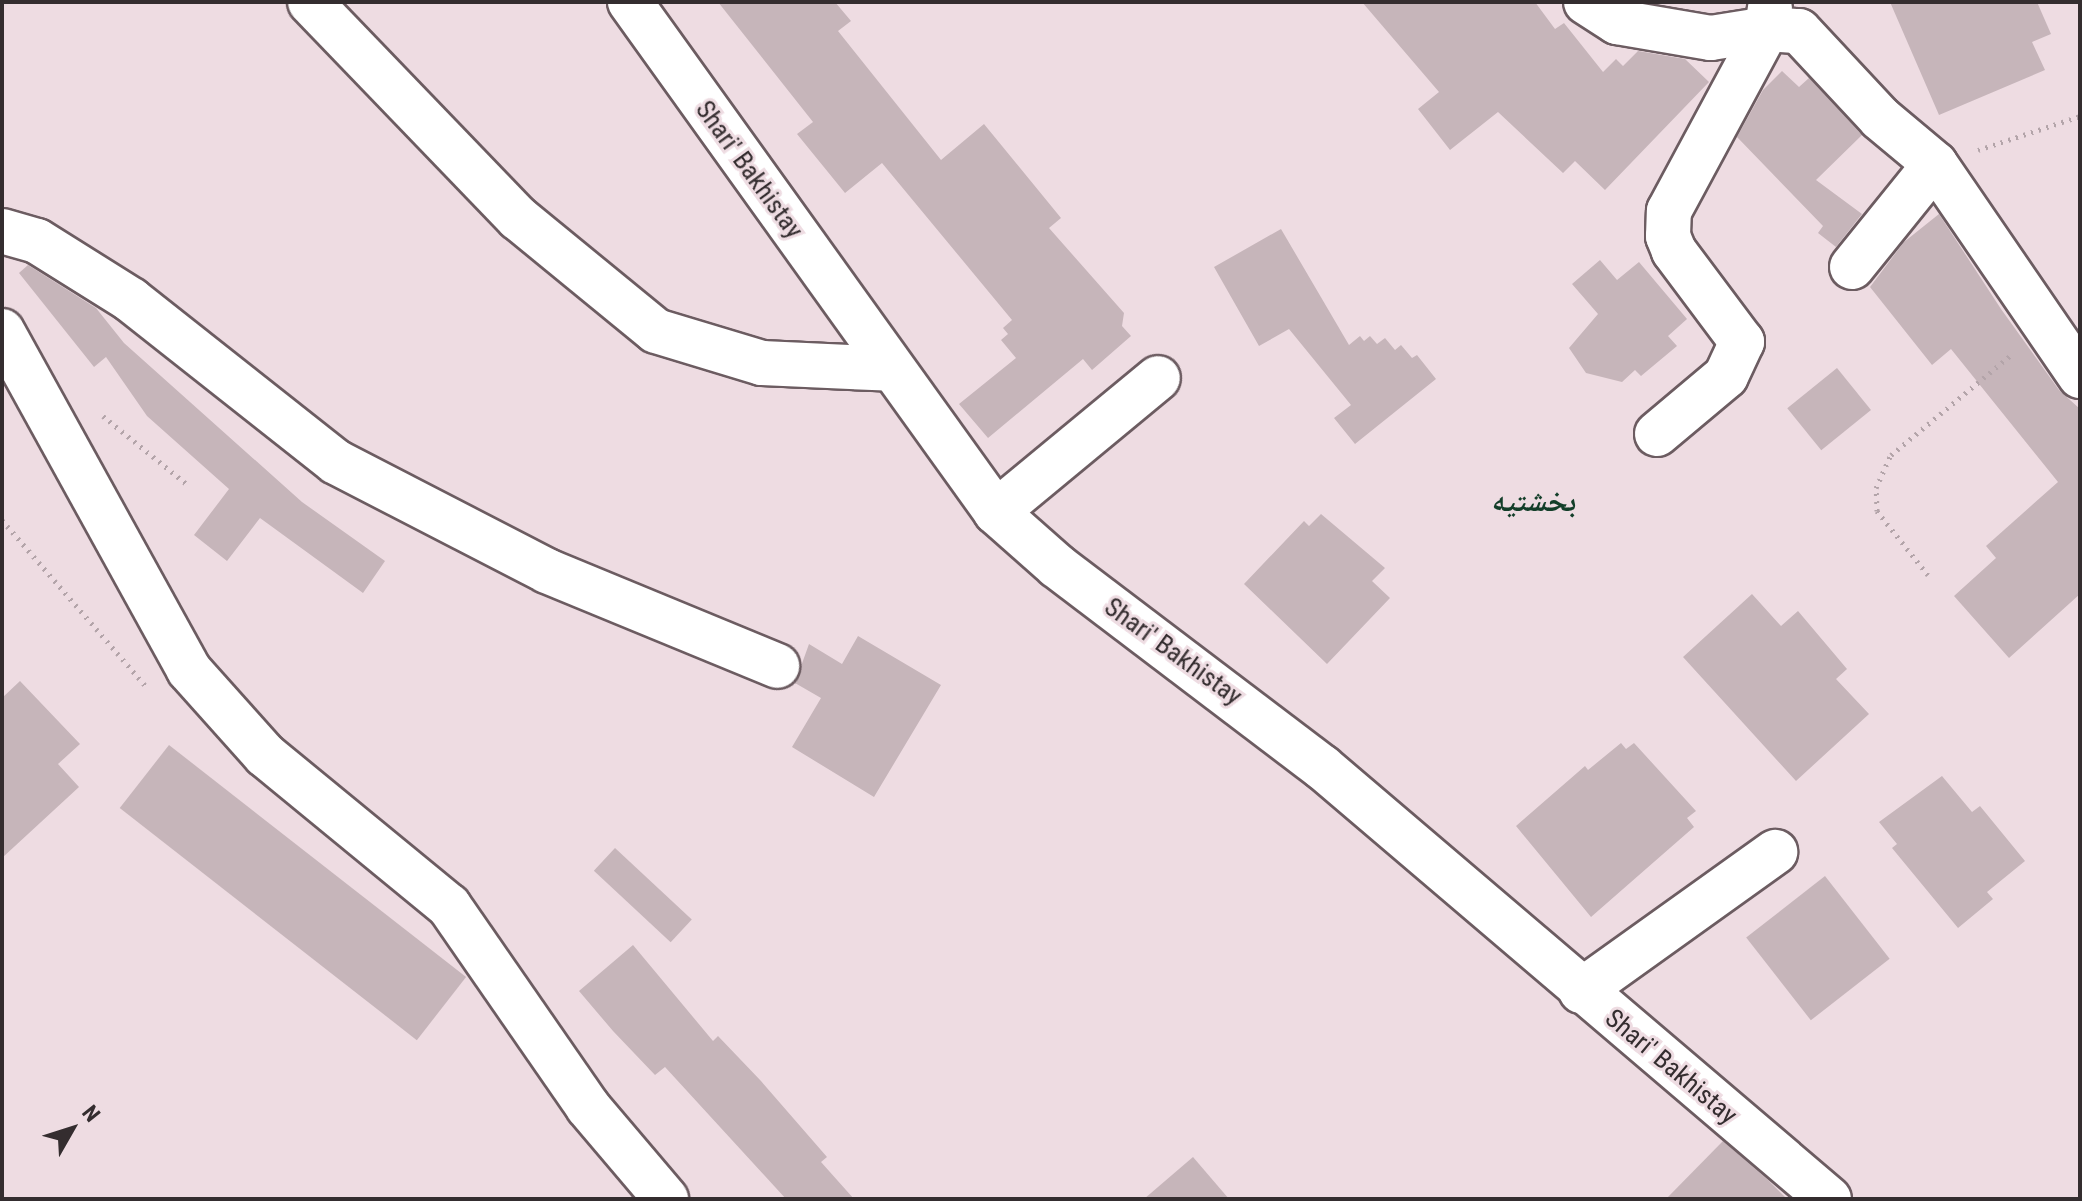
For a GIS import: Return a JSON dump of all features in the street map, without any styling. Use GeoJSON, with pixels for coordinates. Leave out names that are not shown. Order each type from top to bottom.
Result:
{"type":"FeatureCollection","features":[{"type":"Feature","properties":{"kind":"street"},"geometry":{"type":"LineString","coordinates":[[310,2],[518,218],[656,331],[762,363],[892,369]]}},
{"type":"Feature","properties":{"kind":"street","name":"Shari' Bakhistay"},"geometry":{"type":"LineString","coordinates":[[630,2],[996,512],[1057,566],[1322,767],[1581,991],[1829,1199]]}},
{"type":"Feature","properties":{"kind":"street"},"geometry":{"type":"LineString","coordinates":[[1586,2],[1617,22],[1711,38],[1769,15],[1799,31],[1880,118],[1935,164],[2080,376]]}},
{"type":"Feature","properties":{"kind":"street"},"geometry":{"type":"LineString","coordinates":[[1657,434],[1726,376],[1742,342],[1674,251],[1668,236],[1669,211],[1769,15]]}},
{"type":"Feature","properties":{"kind":"street"},"geometry":{"type":"LineString","coordinates":[[1852,267],[1935,164]]}},
{"type":"Feature","properties":{"kind":"street"},"geometry":{"type":"LineString","coordinates":[[2,231],[37,241],[131,300],[336,462],[547,571],[777,666]]}},
{"type":"Feature","properties":{"kind":"street"},"geometry":{"type":"LineString","coordinates":[[2,331],[189,670],[265,755],[449,906],[588,1107],[666,1199]]}},
{"type":"Feature","properties":{"kind":"street"},"geometry":{"type":"LineString","coordinates":[[996,512],[1158,378]]}},
{"type":"Feature","properties":{"kind":"street"},"geometry":{"type":"LineString","coordinates":[[1581,991],[1775,852]]}},
{"type":"Feature","properties":{"kind":"path"},"geometry":{"type":"LineString","coordinates":[[1935,164],[2080,116]]}},
{"type":"Feature","properties":{"kind":"path"},"geometry":{"type":"LineString","coordinates":[[1928,575],[1877,511],[1876,488],[1891,455],[2046,326]]}},
{"type":"Feature","properties":{"kind":"path"},"geometry":{"type":"LineString","coordinates":[[2,520],[143,687],[189,670]]}},
{"type":"Feature","properties":{"kind":"building"},"geometry":{"type":"Polygon","coordinates":[[[718,2],[835,2],[851,21],[838,31],[941,160],[984,124],[1061,218],[1049,228],[1124,313],[1122,326],[1131,336],[1092,370],[1083,359],[988,438],[959,404],[1016,358],[1001,340],[1008,334],[1003,328],[1012,320],[882,163],[845,193],[797,134],[813,122],[718,2]]]}},
{"type":"Feature","properties":{"kind":"building"},"geometry":{"type":"Polygon","coordinates":[[[1362,2],[1535,2],[1555,29],[1564,23],[1603,72],[1616,59],[1623,66],[1638,51],[1685,59],[1709,82],[1605,190],[1575,161],[1563,173],[1498,112],[1450,150],[1418,109],[1439,92],[1362,2]]]}},
{"type":"Feature","properties":{"kind":"building"},"geometry":{"type":"Polygon","coordinates":[[[1890,2],[2037,2],[2051,34],[2032,42],[2045,70],[1939,115],[1890,2]]]}},
{"type":"Feature","properties":{"kind":"building"},"geometry":{"type":"Polygon","coordinates":[[[1782,71],[1799,87],[1809,78],[1862,135],[1816,180],[1862,214],[1836,247],[1818,233],[1823,226],[1737,137],[1763,90],[1782,71]]]}},
{"type":"Feature","properties":{"kind":"building"},"geometry":{"type":"Polygon","coordinates":[[[1939,214],[2059,390],[2080,409],[2080,594],[2009,658],[1954,596],[1996,558],[1986,546],[2058,482],[1951,349],[1932,365],[1870,287],[1904,242],[1939,214]]]}},
{"type":"Feature","properties":{"kind":"building"},"geometry":{"type":"Polygon","coordinates":[[[1281,229],[1349,345],[1360,336],[1364,341],[1370,336],[1377,344],[1385,338],[1395,350],[1401,345],[1412,358],[1417,355],[1436,379],[1355,444],[1334,418],[1351,405],[1289,329],[1259,346],[1214,267],[1281,229]]]}},
{"type":"Feature","properties":{"kind":"building"},"geometry":{"type":"Polygon","coordinates":[[[1600,260],[1617,280],[1639,262],[1687,319],[1668,336],[1677,346],[1641,376],[1635,370],[1622,382],[1586,373],[1569,348],[1598,314],[1572,284],[1600,260]]]}},
{"type":"Feature","properties":{"kind":"building"},"geometry":{"type":"Polygon","coordinates":[[[28,265],[96,308],[124,343],[302,502],[385,561],[363,593],[260,518],[227,561],[194,535],[229,489],[147,416],[106,357],[94,367],[19,273],[28,265]]]}},
{"type":"Feature","properties":{"kind":"building"},"geometry":{"type":"Polygon","coordinates":[[[1837,368],[1871,410],[1821,450],[1787,408],[1837,368]]]}},
{"type":"Feature","properties":{"kind":"building"},"geometry":{"type":"Polygon","coordinates":[[[1321,514],[1385,568],[1372,581],[1390,598],[1327,664],[1244,584],[1304,521],[1309,526],[1321,514]]]}},
{"type":"Feature","properties":{"kind":"building"},"geometry":{"type":"Polygon","coordinates":[[[1752,594],[1781,626],[1798,611],[1847,669],[1836,679],[1869,714],[1796,781],[1683,657],[1752,594]]]}},
{"type":"Feature","properties":{"kind":"building"},"geometry":{"type":"Polygon","coordinates":[[[858,636],[941,685],[874,797],[792,747],[821,698],[795,683],[809,644],[842,664],[858,636]]]}},
{"type":"Feature","properties":{"kind":"building"},"geometry":{"type":"Polygon","coordinates":[[[20,681],[80,744],[58,764],[79,787],[2,858],[2,698],[20,681]]]}},
{"type":"Feature","properties":{"kind":"building"},"geometry":{"type":"Polygon","coordinates":[[[1621,743],[1626,749],[1634,743],[1696,811],[1687,818],[1694,827],[1591,917],[1516,826],[1585,766],[1588,770],[1621,743]]]}},
{"type":"Feature","properties":{"kind":"building"},"geometry":{"type":"Polygon","coordinates":[[[169,745],[466,977],[417,1040],[120,808],[169,745]]]}},
{"type":"Feature","properties":{"kind":"building"},"geometry":{"type":"Polygon","coordinates":[[[1942,776],[1972,812],[1980,806],[2025,861],[1987,892],[1993,899],[1958,928],[1892,848],[1897,844],[1879,822],[1942,776]]]}},
{"type":"Feature","properties":{"kind":"building"},"geometry":{"type":"Polygon","coordinates":[[[615,848],[692,920],[671,942],[594,871],[615,848]]]}},
{"type":"Feature","properties":{"kind":"building"},"geometry":{"type":"Polygon","coordinates":[[[1825,876],[1890,959],[1811,1020],[1746,938],[1825,876]]]}},
{"type":"Feature","properties":{"kind":"building"},"geometry":{"type":"Polygon","coordinates":[[[633,945],[713,1041],[718,1036],[761,1081],[827,1157],[821,1162],[854,1199],[786,1199],[665,1067],[655,1075],[613,1031],[579,991],[633,945]]]}},
{"type":"Feature","properties":{"kind":"building"},"geometry":{"type":"Polygon","coordinates":[[[1723,1141],[1768,1180],[1787,1199],[1666,1199],[1723,1141]]]}},
{"type":"Feature","properties":{"kind":"building"},"geometry":{"type":"Polygon","coordinates":[[[1193,1157],[1229,1199],[1144,1199],[1193,1157]]]}},
{"type":"Feature","properties":{"kind":"district","name":"بخشتيه"},"geometry":{"type":"Point","coordinates":[1534,501]}}]}
